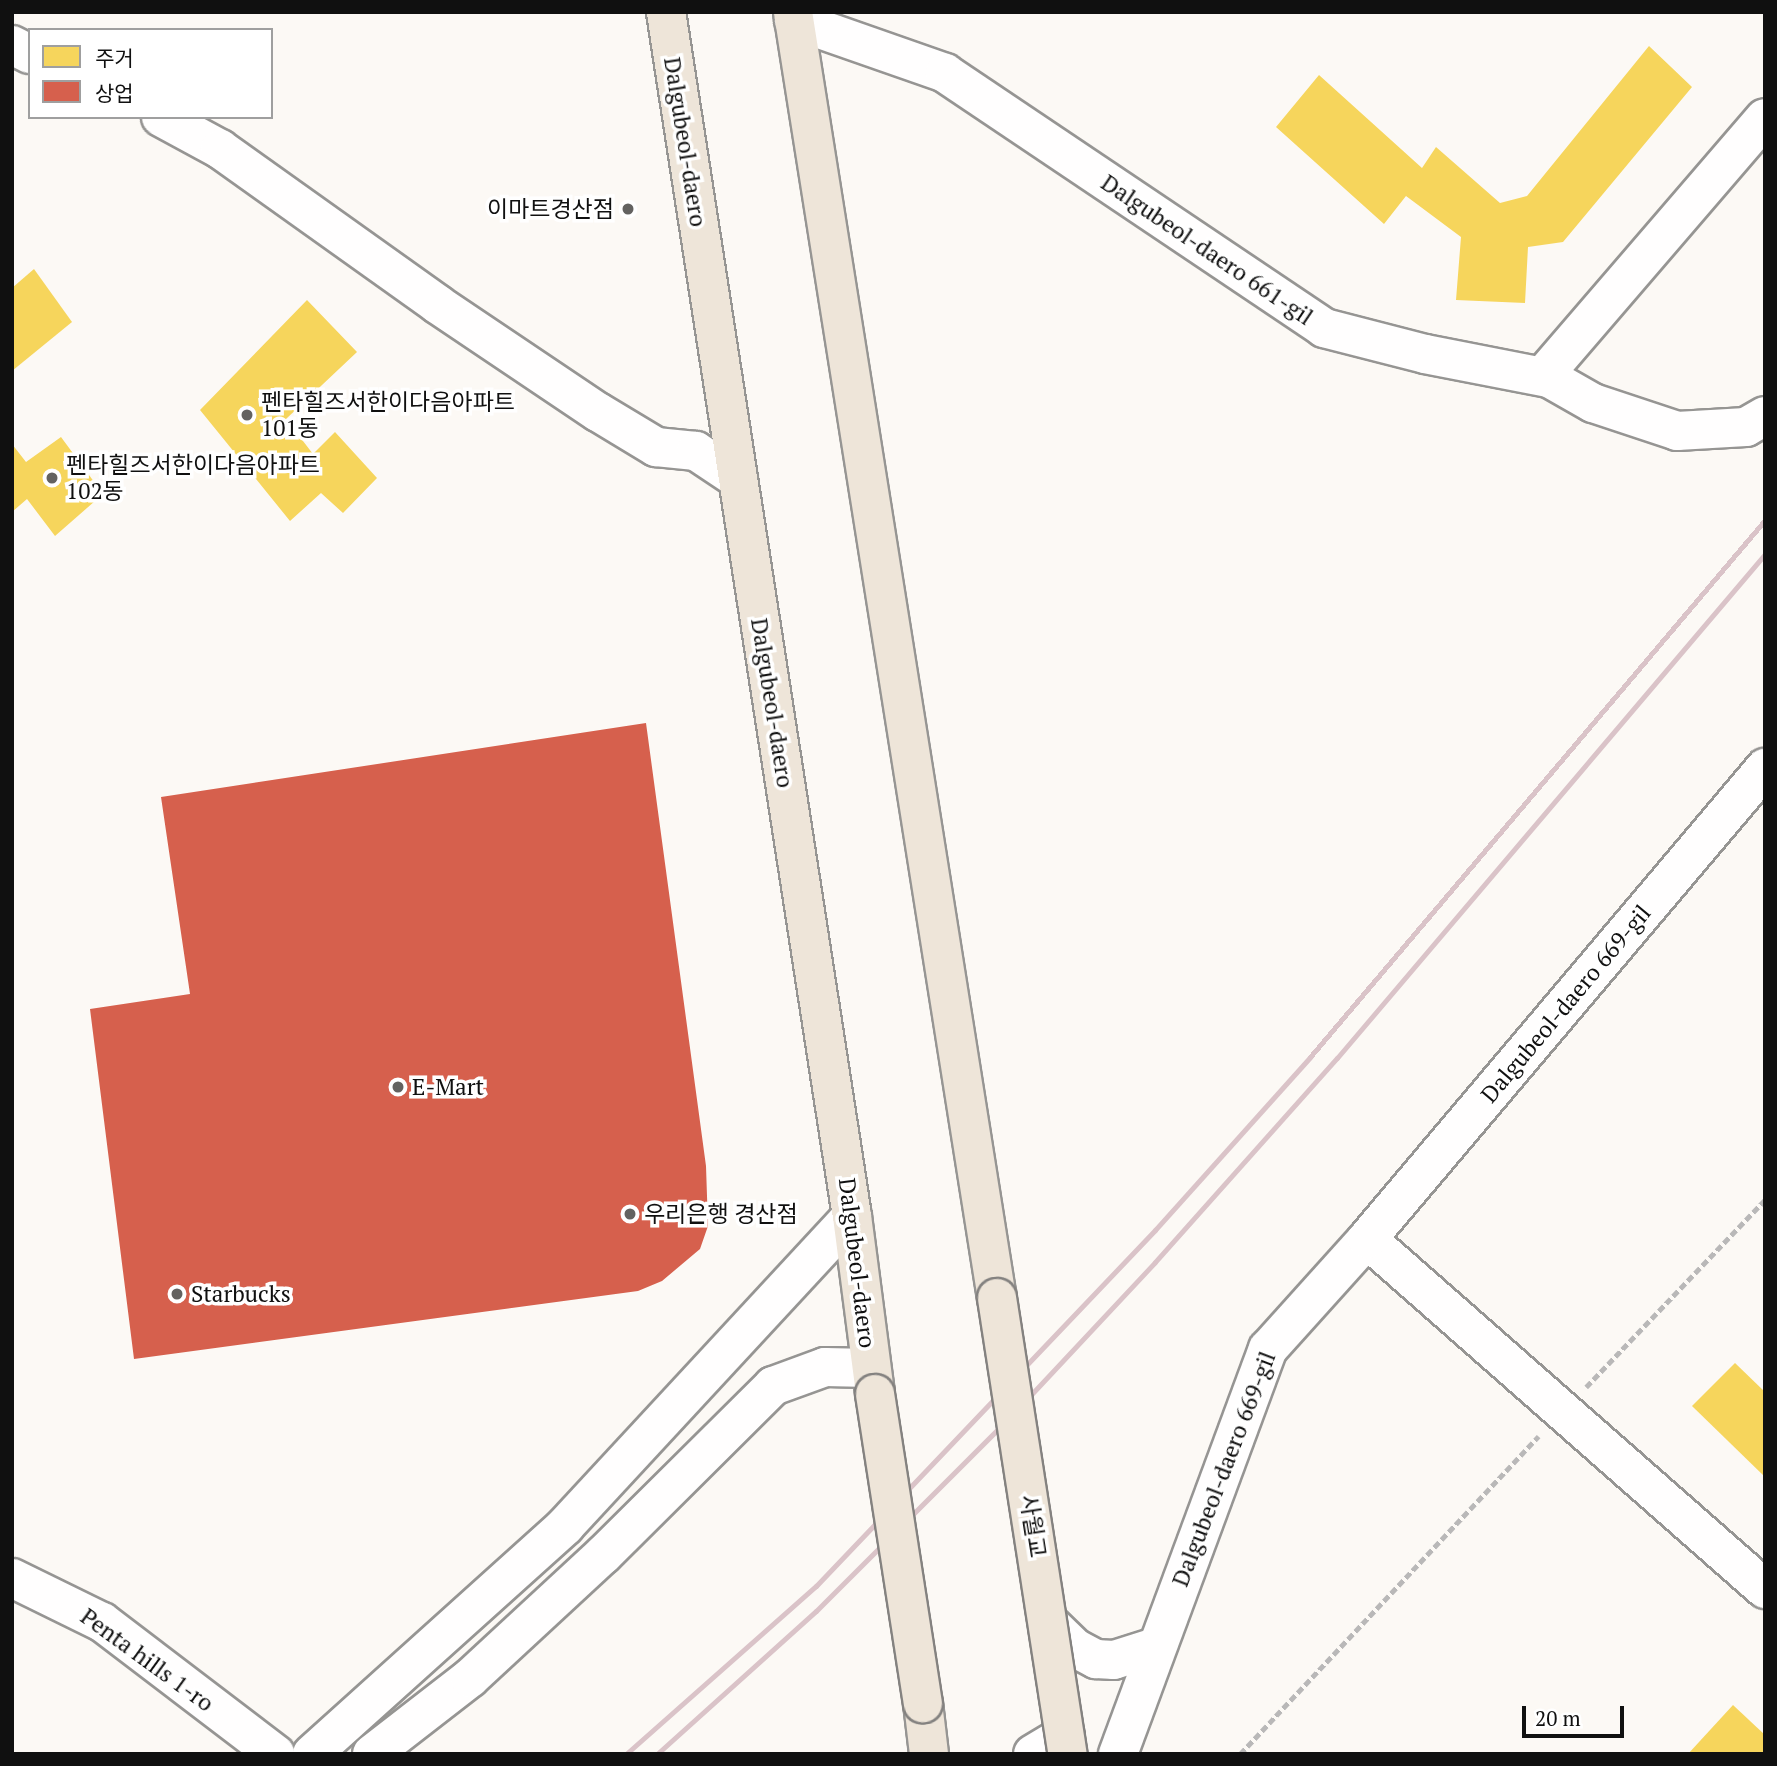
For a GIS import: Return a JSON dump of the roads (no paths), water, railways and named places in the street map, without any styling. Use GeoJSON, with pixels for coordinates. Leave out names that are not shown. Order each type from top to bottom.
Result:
{"type":"FeatureCollection","features":[{"type":"Feature","properties":{"kind":"main road","name":"Dalgubeol-daero"},"geometry":{"type":"LineString","coordinates":[[666,12],[852,1216],[873,1381]]}},
{"type":"Feature","properties":{"kind":"main road","name":"사월교"},"geometry":{"type":"LineString","coordinates":[[793,16],[1048,1622],[1055,1747]]}},
{"type":"Feature","properties":{"kind":"main road"},"geometry":{"type":"LineString","coordinates":[[873,1381],[929,1754]]}},
{"type":"Feature","properties":{"kind":"street","name":"Dalgubeol-daero 661-gil"},"geometry":{"type":"LineString","coordinates":[[793,16],[945,73],[1324,328],[1425,354],[1542,376],[1593,403],[1677,431],[1746,427],[1765,416]]}},
{"type":"Feature","properties":{"kind":"street"},"geometry":{"type":"LineString","coordinates":[[12,45],[28,53]]}},
{"type":"Feature","properties":{"kind":"street"},"geometry":{"type":"LineString","coordinates":[[1542,376],[1765,118]]}},
{"type":"Feature","properties":{"kind":"street"},"geometry":{"type":"LineString","coordinates":[[165,119],[220,149],[437,304],[598,412],[656,447],[696,452],[738,479]]}},
{"type":"Feature","properties":{"kind":"street","name":"Dalgubeol-daero 669-gil"},"geometry":{"type":"LineString","coordinates":[[1118,1754],[1155,1647],[1268,1349],[1367,1239],[1765,768]]}},
{"type":"Feature","properties":{"kind":"street"},"geometry":{"type":"LineString","coordinates":[[312,1754],[565,1526],[852,1216]]}},
{"type":"Feature","properties":{"kind":"street"},"geometry":{"type":"LineString","coordinates":[[1367,1239],[1765,1589]]}},
{"type":"Feature","properties":{"kind":"street"},"geometry":{"type":"LineString","coordinates":[[372,1754],[511,1640],[773,1385],[825,1367],[873,1381]]}},
{"type":"Feature","properties":{"kind":"street","name":"Penta hills 1-ro"},"geometry":{"type":"LineString","coordinates":[[12,1578],[102,1622],[275,1754]]}},
{"type":"Feature","properties":{"kind":"street"},"geometry":{"type":"LineString","coordinates":[[1048,1622],[1075,1648],[1096,1659],[1114,1660],[1155,1647]]}},
{"type":"Feature","properties":{"kind":"railway"},"geometry":{"type":"LineString","coordinates":[[626,1754],[816,1586],[1155,1230],[1310,1057],[1765,520]]}},
{"type":"Feature","properties":{"kind":"railway"},"geometry":{"type":"LineString","coordinates":[[657,1754],[816,1611],[1012,1415],[1155,1262],[1337,1058],[1765,554]]}},
{"type":"Feature","properties":{"kind":"place","name":"이마트경산점"},"geometry":{"type":"Point","coordinates":[628,209]}},
{"type":"Feature","properties":{"kind":"place","name":"펜타힐즈서한이다음아파트 101동"},"geometry":{"type":"Point","coordinates":[247,415]}},
{"type":"Feature","properties":{"kind":"place","name":"펜타힐즈서한이다음아파트 102동"},"geometry":{"type":"Point","coordinates":[52,478]}},
{"type":"Feature","properties":{"kind":"place","name":"E-Mart"},"geometry":{"type":"Point","coordinates":[398,1087]}},
{"type":"Feature","properties":{"kind":"place","name":"우리은행 경산점"},"geometry":{"type":"Point","coordinates":[630,1214]}},
{"type":"Feature","properties":{"kind":"place","name":"Starbucks"},"geometry":{"type":"Point","coordinates":[177,1294]}}]}
